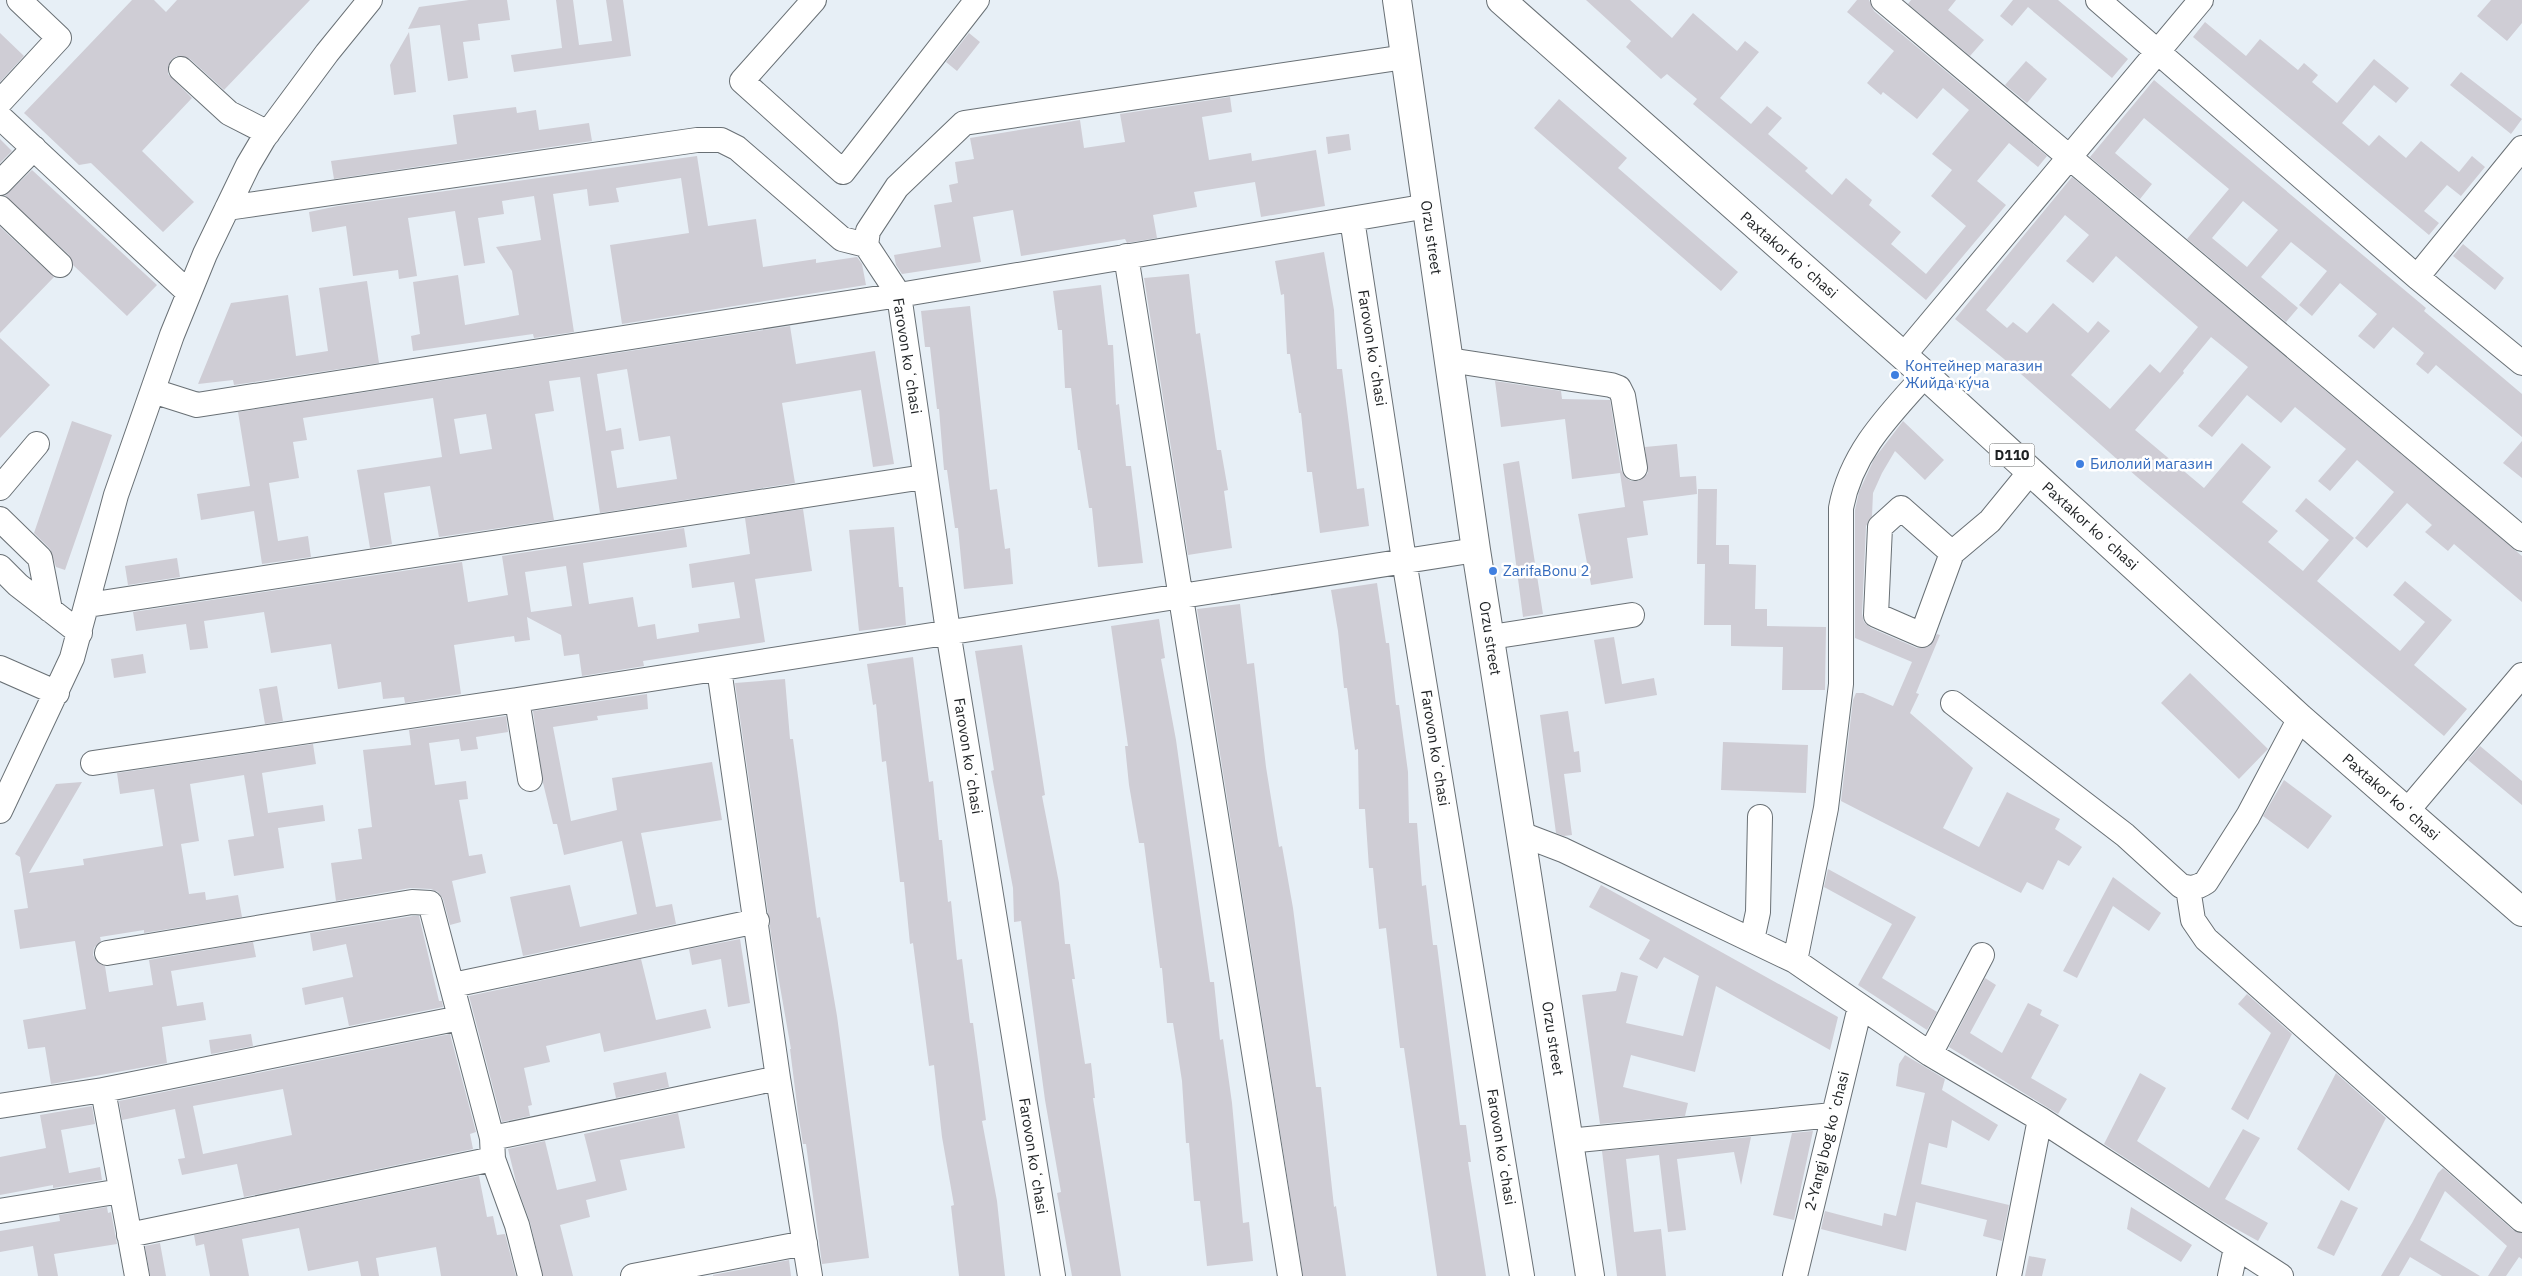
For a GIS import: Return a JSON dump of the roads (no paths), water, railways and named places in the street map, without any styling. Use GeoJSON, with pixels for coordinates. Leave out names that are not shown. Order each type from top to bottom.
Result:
{"type":"FeatureCollection","features":[{"type":"Feature","properties":{"kind":"main road","name":"Orzu street"},"geometry":{"type":"LineString","coordinates":[[1396,0],[1428,206],[1476,550],[1590,1276]]}},
{"type":"Feature","properties":{"kind":"main road","name":"Paxtakor koʻchasi"},"geometry":{"type":"LineString","coordinates":[[1501,0],[1925,375],[2300,718],[2522,912]]}},
{"type":"Feature","properties":{"kind":"street"},"geometry":{"type":"LineString","coordinates":[[0,102],[59,38],[19,0]]}},
{"type":"Feature","properties":{"kind":"street"},"geometry":{"type":"LineString","coordinates":[[0,811],[57,693],[80,634],[116,495],[189,293],[227,208],[248,165],[268,133],[368,0]]}},
{"type":"Feature","properties":{"kind":"street"},"geometry":{"type":"LineString","coordinates":[[814,0],[742,81],[844,172],[977,0]]}},
{"type":"Feature","properties":{"kind":"street"},"geometry":{"type":"LineString","coordinates":[[1883,0],[2522,539]]}},
{"type":"Feature","properties":{"kind":"street"},"geometry":{"type":"LineString","coordinates":[[2098,0],[2418,277],[2522,363]]}},
{"type":"Feature","properties":{"kind":"street"},"geometry":{"type":"LineString","coordinates":[[1903,356],[2201,0]]}},
{"type":"Feature","properties":{"kind":"street"},"geometry":{"type":"LineString","coordinates":[[227,208],[697,140],[721,140],[737,148],[842,239],[866,245],[868,232],[897,187],[964,123],[1405,57]]}},
{"type":"Feature","properties":{"kind":"street"},"geometry":{"type":"LineString","coordinates":[[181,70],[230,112],[268,133]]}},
{"type":"Feature","properties":{"kind":"street"},"geometry":{"type":"LineString","coordinates":[[0,117],[189,293]]}},
{"type":"Feature","properties":{"kind":"street"},"geometry":{"type":"LineString","coordinates":[[0,183],[34,148]]}},
{"type":"Feature","properties":{"kind":"street"},"geometry":{"type":"LineString","coordinates":[[2418,277],[2522,148]]}},
{"type":"Feature","properties":{"kind":"street"},"geometry":{"type":"LineString","coordinates":[[153,391],[197,405],[899,294],[1428,206]]}},
{"type":"Feature","properties":{"kind":"street"},"geometry":{"type":"LineString","coordinates":[[0,208],[60,265]]}},
{"type":"Feature","properties":{"kind":"street","name":"Farovon koʻchasi"},"geometry":{"type":"LineString","coordinates":[[1352,219],[1404,560],[1522,1276]]}},
{"type":"Feature","properties":{"kind":"street","name":"Farovon koʻchasi"},"geometry":{"type":"LineString","coordinates":[[866,245],[899,294],[948,631],[1053,1276]]}},
{"type":"Feature","properties":{"kind":"street"},"geometry":{"type":"LineString","coordinates":[[1126,256],[1290,1276]]}},
{"type":"Feature","properties":{"kind":"street"},"geometry":{"type":"LineString","coordinates":[[1449,360],[1611,385],[1619,388],[1623,396],[1635,468]]}},
{"type":"Feature","properties":{"kind":"street"},"geometry":{"type":"LineString","coordinates":[[1795,961],[1826,808],[1842,684],[1841,518],[1844,494],[1860,454],[1886,419],[1925,375]]}},
{"type":"Feature","properties":{"kind":"street"},"geometry":{"type":"LineString","coordinates":[[0,488],[38,444]]}},
{"type":"Feature","properties":{"kind":"street"},"geometry":{"type":"LineString","coordinates":[[1952,554],[1901,508],[1880,527],[1876,616],[1922,636],[1952,554],[1990,521],[2030,472]]}},
{"type":"Feature","properties":{"kind":"street"},"geometry":{"type":"LineString","coordinates":[[88,605],[924,476]]}},
{"type":"Feature","properties":{"kind":"street"},"geometry":{"type":"LineString","coordinates":[[0,519],[40,558],[50,610]]}},
{"type":"Feature","properties":{"kind":"street"},"geometry":{"type":"LineString","coordinates":[[93,763],[719,669],[948,631],[1476,550]]}},
{"type":"Feature","properties":{"kind":"street"},"geometry":{"type":"LineString","coordinates":[[0,567],[80,634]]}},
{"type":"Feature","properties":{"kind":"street"},"geometry":{"type":"LineString","coordinates":[[1491,637],[1632,615]]}},
{"type":"Feature","properties":{"kind":"street"},"geometry":{"type":"LineString","coordinates":[[0,668],[57,693]]}},
{"type":"Feature","properties":{"kind":"street"},"geometry":{"type":"LineString","coordinates":[[719,669],[757,921],[778,1078],[810,1276]]}},
{"type":"Feature","properties":{"kind":"street"},"geometry":{"type":"LineString","coordinates":[[2407,811],[2522,675]]}},
{"type":"Feature","properties":{"kind":"street"},"geometry":{"type":"LineString","coordinates":[[517,700],[530,779]]}},
{"type":"Feature","properties":{"kind":"street"},"geometry":{"type":"LineString","coordinates":[[1953,703],[2125,835],[2181,886],[2188,888],[2197,888],[2206,882],[2248,816],[2300,718]]}},
{"type":"Feature","properties":{"kind":"street"},"geometry":{"type":"LineString","coordinates":[[1752,940],[1758,912],[1760,818]]}},
{"type":"Feature","properties":{"kind":"street"},"geometry":{"type":"LineString","coordinates":[[1521,834],[1563,850],[1795,961],[1930,1054],[2040,1120],[2281,1276]]}},
{"type":"Feature","properties":{"kind":"street"},"geometry":{"type":"LineString","coordinates":[[2188,888],[2193,920],[2206,940],[2522,1220]]}},
{"type":"Feature","properties":{"kind":"street"},"geometry":{"type":"LineString","coordinates":[[106,953],[412,902],[430,902],[453,985],[493,1148],[517,1225],[530,1276]]}},
{"type":"Feature","properties":{"kind":"street"},"geometry":{"type":"LineString","coordinates":[[453,985],[757,921]]}},
{"type":"Feature","properties":{"kind":"street"},"geometry":{"type":"LineString","coordinates":[[1930,1054],[1982,955]]}},
{"type":"Feature","properties":{"kind":"street","name":"2-Yangi bog koʼchasi"},"geometry":{"type":"LineString","coordinates":[[1795,1276],[1860,1007]]}},
{"type":"Feature","properties":{"kind":"street"},"geometry":{"type":"LineString","coordinates":[[0,1106],[104,1090],[460,1018]]}},
{"type":"Feature","properties":{"kind":"street"},"geometry":{"type":"LineString","coordinates":[[129,1235],[778,1078]]}},
{"type":"Feature","properties":{"kind":"street"},"geometry":{"type":"LineString","coordinates":[[104,1090],[137,1276]]}},
{"type":"Feature","properties":{"kind":"street"},"geometry":{"type":"LineString","coordinates":[[1568,1141],[1833,1115]]}},
{"type":"Feature","properties":{"kind":"street"},"geometry":{"type":"LineString","coordinates":[[2009,1276],[2040,1120]]}},
{"type":"Feature","properties":{"kind":"street"},"geometry":{"type":"LineString","coordinates":[[0,1211],[121,1191]]}},
{"type":"Feature","properties":{"kind":"street"},"geometry":{"type":"LineString","coordinates":[[633,1276],[805,1243]]}},
{"type":"Feature","properties":{"kind":"street"},"geometry":{"type":"LineString","coordinates":[[2230,1276],[2236,1248]]}},
{"type":"Feature","properties":{"kind":"place","name":"Контейнер магазин Жийда ку́ча"},"geometry":{"type":"Point","coordinates":[1895,375]}},
{"type":"Feature","properties":{"kind":"place","name":"Билолий магазин"},"geometry":{"type":"Point","coordinates":[2080,464]}},
{"type":"Feature","properties":{"kind":"place","name":"ZarifaBonu 2"},"geometry":{"type":"Point","coordinates":[1493,571]}}]}
